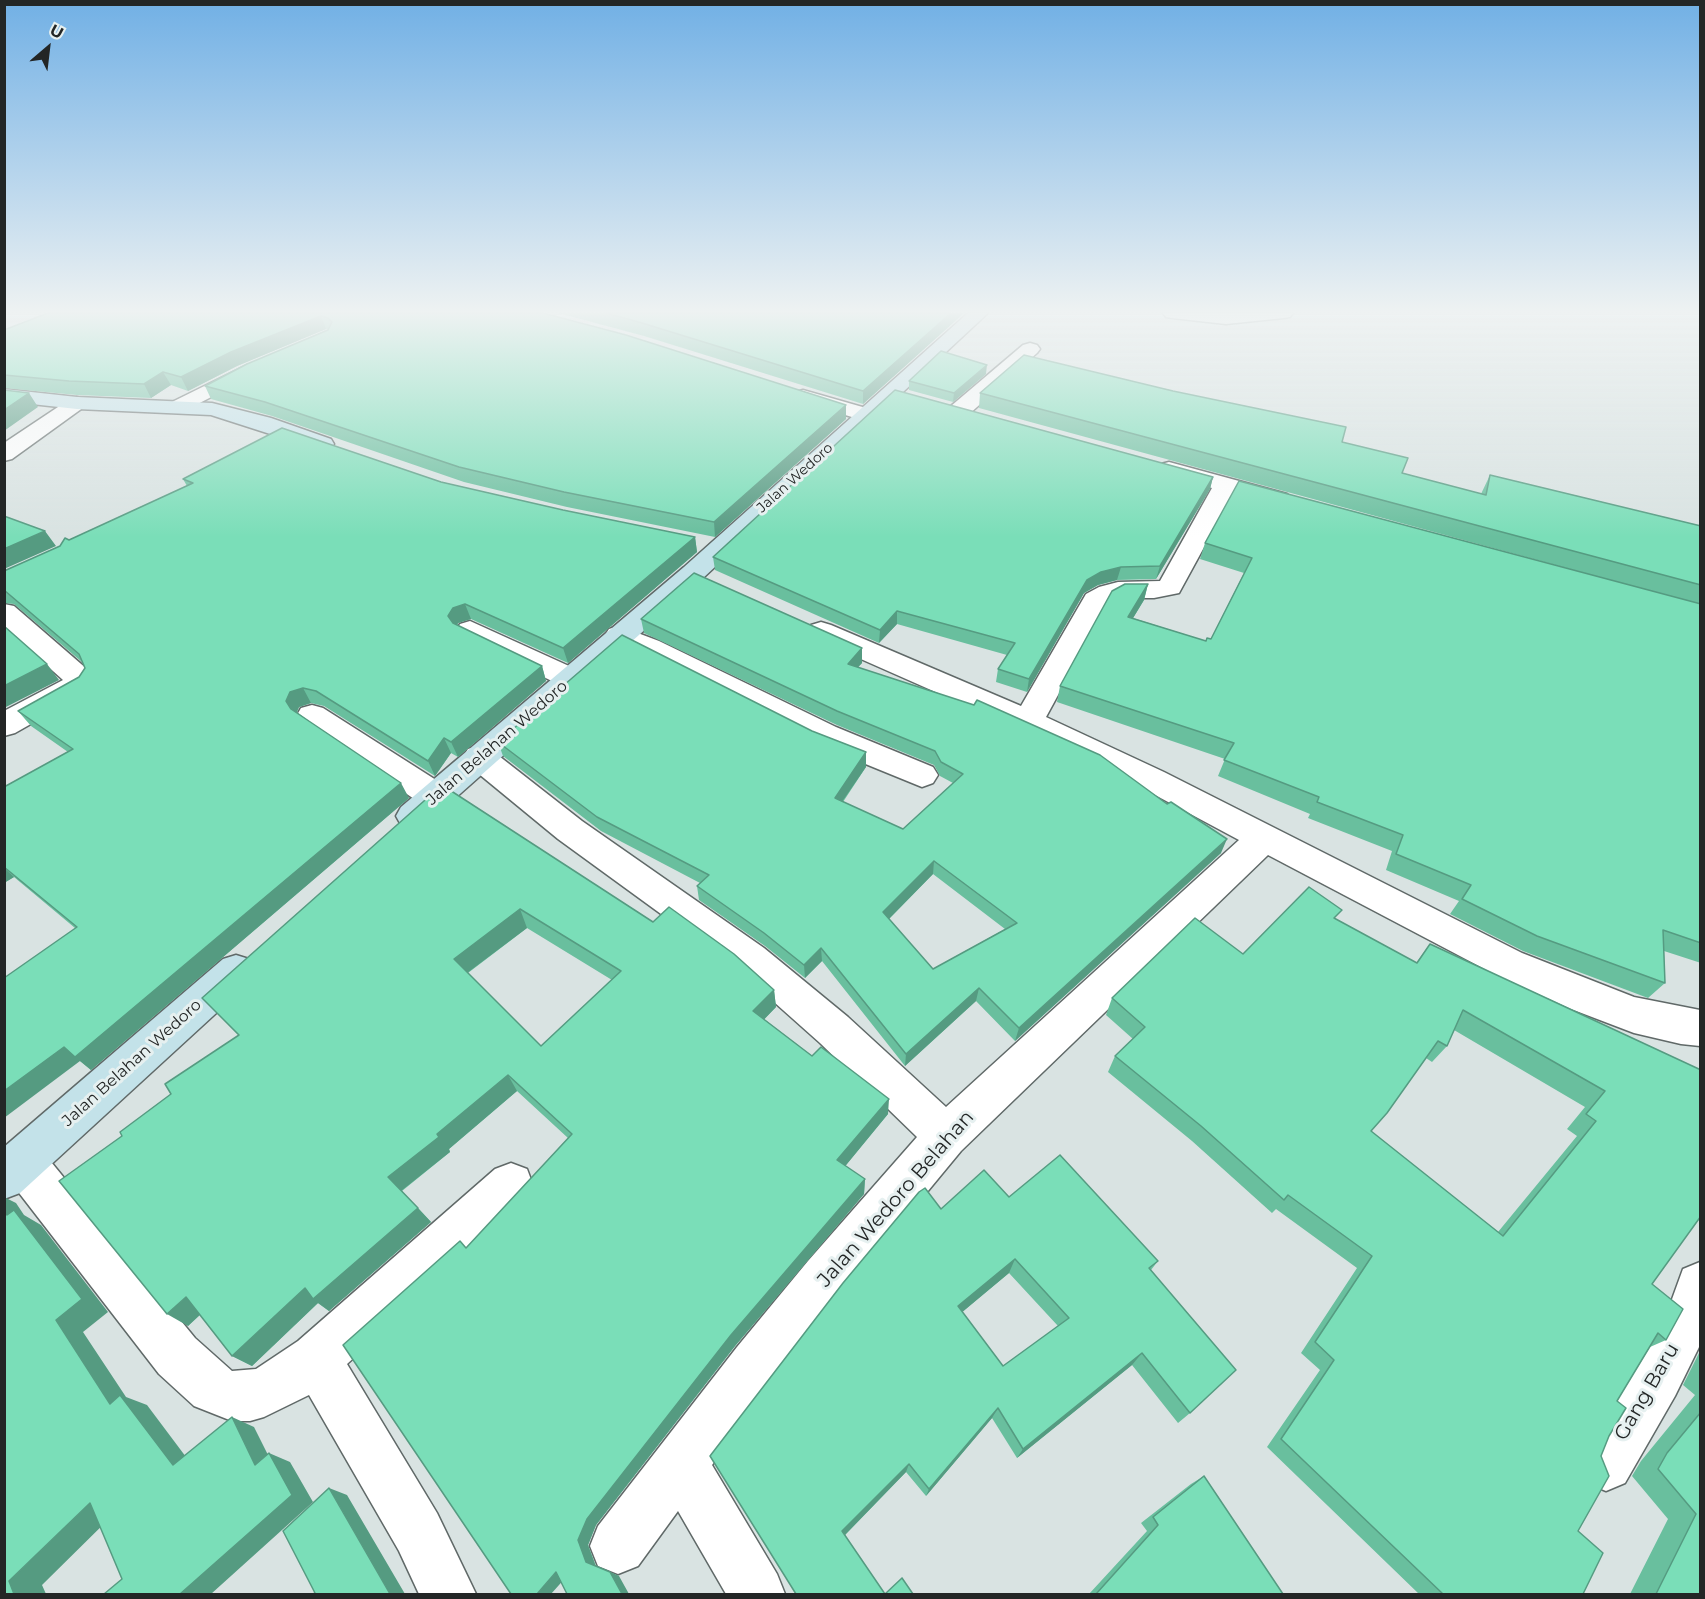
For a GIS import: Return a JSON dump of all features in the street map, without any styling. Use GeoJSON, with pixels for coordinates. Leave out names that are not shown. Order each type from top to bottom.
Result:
{"type":"FeatureCollection","features":[{"type":"Feature","properties":{"kind":"street"},"geometry":{"type":"LineString","coordinates":[[179,406],[215,388]]}},
{"type":"Feature","properties":{"kind":"street","name":"Jalan Wedoro"},"geometry":{"type":"LineString","coordinates":[[708,562],[865,415],[936,405],[944,388]]}},
{"type":"Feature","properties":{"kind":"street"},"geometry":{"type":"LineString","coordinates":[[936,405],[965,388]]}},
{"type":"Feature","properties":{"kind":"street"},"geometry":{"type":"LineString","coordinates":[[782,390],[865,415]]}},
{"type":"Feature","properties":{"kind":"street"},"geometry":{"type":"LineString","coordinates":[[4,395],[77,403],[179,406],[231,414],[338,449]]}},
{"type":"Feature","properties":{"kind":"street"},"geometry":{"type":"LineString","coordinates":[[4,454],[77,403]]}},
{"type":"Feature","properties":{"kind":"street"},"geometry":{"type":"LineString","coordinates":[[1148,464],[1295,504]]}},
{"type":"Feature","properties":{"kind":"street"},"geometry":{"type":"LineString","coordinates":[[1028,722],[1096,600],[1118,590],[1154,590],[1170,587],[1226,485]]}},
{"type":"Feature","properties":{"kind":"street","name":"Jalan Belahan Wedoro"},"geometry":{"type":"LineString","coordinates":[[391,835],[619,635],[708,562]]}},
{"type":"Feature","properties":{"kind":"street"},"geometry":{"type":"LineString","coordinates":[[4,612],[78,677],[79,684],[4,725]]}},
{"type":"Feature","properties":{"kind":"street"},"geometry":{"type":"LineString","coordinates":[[795,619],[1153,780],[1509,964],[1585,997],[1634,1015],[1701,1028]]}},
{"type":"Feature","properties":{"kind":"street"},"geometry":{"type":"LineString","coordinates":[[470,630],[570,678]]}},
{"type":"Feature","properties":{"kind":"street"},"geometry":{"type":"LineString","coordinates":[[619,635],[649,647],[825,735],[922,775]]}},
{"type":"Feature","properties":{"kind":"street"},"geometry":{"type":"LineString","coordinates":[[312,715],[435,796]]}},
{"type":"Feature","properties":{"kind":"street"},"geometry":{"type":"LineString","coordinates":[[479,757],[570,830],[751,959],[834,1030],[946,1136]]}},
{"type":"Feature","properties":{"kind":"street","name":"Jalan Wedoro Belahan"},"geometry":{"type":"LineString","coordinates":[[618,1546],[680,1462],[825,1278],[946,1136],[1264,838]]}},
{"type":"Feature","properties":{"kind":"street","name":"Jalan Belahan Wedoro"},"geometry":{"type":"LineString","coordinates":[[13,1169],[260,951]]}},
{"type":"Feature","properties":{"kind":"street"},"geometry":{"type":"LineString","coordinates":[[13,1169],[49,1197],[122,1284],[177,1356],[212,1388],[232,1396],[250,1396],[288,1379],[316,1359],[511,1185]]}},
{"type":"Feature","properties":{"kind":"street","name":"Gang Baru"},"geometry":{"type":"LineString","coordinates":[[1606,1464],[1657,1378],[1691,1313],[1701,1286]]}},
{"type":"Feature","properties":{"kind":"street"},"geometry":{"type":"LineString","coordinates":[[316,1359],[418,1532],[448,1594]]}},
{"type":"Feature","properties":{"kind":"street"},"geometry":{"type":"LineString","coordinates":[[680,1462],[757,1594]]}},
{"type":"Feature","properties":{"kind":"building"},"geometry":{"type":"Polygon","coordinates":[[[211,388],[791,388],[846,405],[714,522],[564,492],[459,467],[265,402],[211,388]]]}},
{"type":"Feature","properties":{"kind":"building"},"geometry":{"type":"Polygon","coordinates":[[[852,388],[867,388],[863,391],[852,388]]]}},
{"type":"Feature","properties":{"kind":"building"},"geometry":{"type":"Polygon","coordinates":[[[934,388],[960,388],[954,393],[934,388]]]}},
{"type":"Feature","properties":{"kind":"building"},"geometry":{"type":"Polygon","coordinates":[[[986,388],[1159,388],[1346,427],[1342,442],[1408,458],[1402,473],[1486,495],[1490,475],[1701,526],[1701,585],[980,393],[986,388]]]}},
{"type":"Feature","properties":{"kind":"building"},"geometry":{"type":"Polygon","coordinates":[[[4,390],[29,393],[4,410],[4,390]]]}},
{"type":"Feature","properties":{"kind":"building"},"geometry":{"type":"Polygon","coordinates":[[[895,390],[1213,477],[1160,566],[1121,567],[1101,572],[1087,580],[1029,679],[998,669],[1015,643],[897,611],[880,630],[713,557],[895,390]]]}},
{"type":"Feature","properties":{"kind":"building"},"geometry":{"type":"Polygon","coordinates":[[[282,428],[441,482],[695,537],[563,648],[465,604],[453,608],[448,616],[453,623],[542,666],[451,742],[444,738],[428,761],[316,691],[303,688],[290,692],[286,701],[291,709],[401,783],[75,1057],[64,1047],[4,1091],[4,978],[77,927],[4,867],[4,787],[73,749],[18,711],[79,677],[85,668],[79,654],[4,590],[4,571],[60,546],[65,538],[69,540],[193,483],[183,479],[282,428]]]}},
{"type":"Feature","properties":{"kind":"building"},"geometry":{"type":"Polygon","coordinates":[[[1239,481],[1701,604],[1701,943],[1663,930],[1665,983],[1537,936],[1462,899],[1471,885],[1396,854],[1403,835],[1317,802],[1319,797],[1224,760],[1234,743],[1060,686],[1112,591],[1125,584],[1148,584],[1128,617],[1206,641],[1207,638],[1211,639],[1252,558],[1205,543],[1239,481]]]}},
{"type":"Feature","properties":{"kind":"building"},"geometry":{"type":"Polygon","coordinates":[[[4,516],[45,531],[4,549],[4,516]]]}},
{"type":"Feature","properties":{"kind":"building"},"geometry":{"type":"Polygon","coordinates":[[[694,573],[862,648],[848,664],[974,705],[977,700],[1100,755],[1167,804],[1171,802],[1227,839],[1019,1028],[979,988],[906,1054],[821,948],[804,965],[764,933],[697,886],[709,875],[597,817],[498,742],[622,635],[812,731],[866,752],[835,798],[903,829],[963,774],[941,762],[935,751],[837,711],[641,619],[694,573]],[[934,861],[883,912],[933,969],[1017,923],[934,861]]]}},
{"type":"Feature","properties":{"kind":"building"},"geometry":{"type":"Polygon","coordinates":[[[4,626],[47,664],[4,686],[4,626]]]}},
{"type":"Feature","properties":{"kind":"building"},"geometry":{"type":"Polygon","coordinates":[[[442,785],[653,922],[669,907],[734,954],[774,990],[753,1011],[812,1056],[821,1047],[889,1099],[837,1160],[865,1179],[731,1335],[587,1519],[578,1540],[586,1562],[610,1572],[622,1594],[567,1594],[556,1572],[537,1594],[511,1594],[343,1345],[460,1241],[466,1248],[572,1134],[508,1075],[437,1134],[439,1137],[388,1177],[418,1208],[313,1299],[305,1288],[232,1356],[186,1297],[167,1314],[59,1181],[122,1136],[120,1132],[171,1094],[165,1084],[239,1035],[202,998],[442,785]],[[520,909],[454,959],[541,1046],[621,971],[520,909]]]}},
{"type":"Feature","properties":{"kind":"building"},"geometry":{"type":"Polygon","coordinates":[[[1309,887],[1342,910],[1334,918],[1417,963],[1430,944],[1701,1070],[1701,1216],[1652,1284],[1683,1309],[1666,1340],[1658,1333],[1617,1401],[1626,1408],[1609,1436],[1601,1456],[1609,1476],[1578,1531],[1603,1553],[1583,1594],[1443,1594],[1281,1439],[1334,1360],[1315,1342],[1372,1256],[1288,1195],[1284,1200],[1201,1126],[1115,1056],[1145,1027],[1112,998],[1195,918],[1243,954],[1309,887]],[[1463,1010],[1447,1046],[1438,1041],[1387,1113],[1371,1131],[1503,1236],[1596,1121],[1586,1114],[1605,1091],[1463,1010]]]}},
{"type":"Feature","properties":{"kind":"building"},"geometry":{"type":"Polygon","coordinates":[[[1060,1155],[1158,1261],[1149,1268],[1236,1370],[1190,1413],[1142,1353],[1023,1449],[998,1408],[929,1489],[909,1464],[842,1531],[885,1594],[796,1594],[710,1456],[843,1283],[919,1192],[925,1188],[941,1209],[984,1170],[1009,1197],[1060,1155]],[[1015,1259],[958,1306],[1003,1366],[1069,1318],[1015,1259]]]}},
{"type":"Feature","properties":{"kind":"building"},"geometry":{"type":"Polygon","coordinates":[[[14,1210],[82,1299],[56,1320],[110,1404],[120,1395],[173,1465],[232,1417],[255,1465],[269,1453],[292,1495],[180,1594],[104,1594],[122,1579],[90,1503],[9,1581],[14,1594],[4,1594],[4,1211],[7,1215],[14,1210]]]}},
{"type":"Feature","properties":{"kind":"building"},"geometry":{"type":"Polygon","coordinates":[[[1701,1412],[1701,1594],[1656,1594],[1696,1514],[1658,1469],[1667,1453],[1701,1412]]]}},
{"type":"Feature","properties":{"kind":"building"},"geometry":{"type":"Polygon","coordinates":[[[1204,1476],[1283,1594],[1096,1594],[1158,1525],[1153,1517],[1204,1476]]]}},
{"type":"Feature","properties":{"kind":"building"},"geometry":{"type":"Polygon","coordinates":[[[329,1488],[390,1594],[313,1594],[315,1593],[283,1531],[329,1488]]]}},
{"type":"Feature","properties":{"kind":"building"},"geometry":{"type":"Polygon","coordinates":[[[902,1578],[913,1594],[885,1594],[902,1578]]]}}]}
